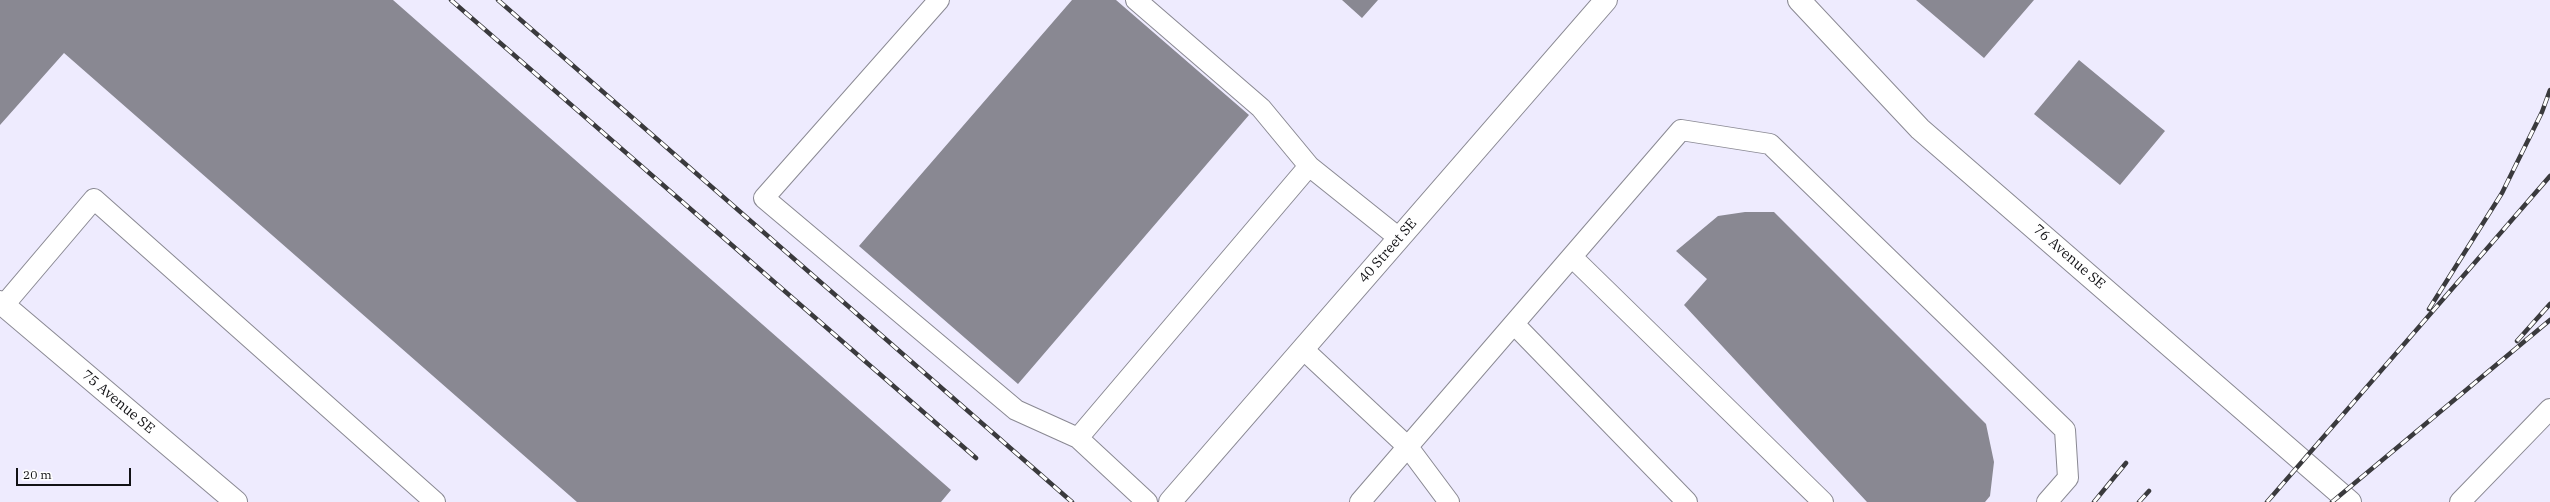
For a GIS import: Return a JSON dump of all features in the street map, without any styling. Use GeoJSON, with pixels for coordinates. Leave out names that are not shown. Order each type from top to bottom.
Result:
{"type":"FeatureCollection","features":[{"type":"Feature","properties":{"kind":"street","name":"40 Street SE"},"geometry":{"type":"LineString","coordinates":[[1170,502],[1606,0]]}},
{"type":"Feature","properties":{"kind":"street","name":"76 Avenue SE"},"geometry":{"type":"LineString","coordinates":[[1799,0],[1920,129],[2350,502]]}},
{"type":"Feature","properties":{"kind":"street","name":"75 Avenue SE"},"geometry":{"type":"LineString","coordinates":[[2,304],[236,502]]}},
{"type":"Feature","properties":{"kind":"lane"},"geometry":{"type":"LineString","coordinates":[[939,0],[764,198],[1016,410],[1078,438],[1147,502]]}},
{"type":"Feature","properties":{"kind":"lane"},"geometry":{"type":"LineString","coordinates":[[1136,0],[1261,108],[1309,166],[1399,238]]}},
{"type":"Feature","properties":{"kind":"lane"},"geometry":{"type":"LineString","coordinates":[[1360,502],[1573,258],[1681,130],[1770,144],[2065,430],[2068,478],[2047,502]]}},
{"type":"Feature","properties":{"kind":"lane"},"geometry":{"type":"LineString","coordinates":[[1078,438],[1309,166]]}},
{"type":"Feature","properties":{"kind":"lane"},"geometry":{"type":"LineString","coordinates":[[2,304],[94,199],[435,502]]}},
{"type":"Feature","properties":{"kind":"lane"},"geometry":{"type":"LineString","coordinates":[[1573,258],[1823,502]]}},
{"type":"Feature","properties":{"kind":"lane"},"geometry":{"type":"LineString","coordinates":[[1515,325],[1687,502]]}},
{"type":"Feature","properties":{"kind":"lane"},"geometry":{"type":"LineString","coordinates":[[1303,349],[1408,447],[1449,502]]}},
{"type":"Feature","properties":{"kind":"lane"},"geometry":{"type":"LineString","coordinates":[[2460,502],[2550,409]]}},
{"type":"Feature","properties":{"kind":"shaded area"},"geometry":{"type":"Polygon","coordinates":[[[0,0],[2550,0],[2550,502],[0,502],[0,0]]]}},
{"type":"Feature","properties":{"kind":"building"},"geometry":{"type":"Polygon","coordinates":[[[0,0],[393,0],[951,490],[941,502],[577,502],[64,53],[0,125],[0,0]]]}},
{"type":"Feature","properties":{"kind":"building"},"geometry":{"type":"Polygon","coordinates":[[[1072,0],[1116,0],[1249,115],[1018,384],[859,246],[1072,0]]]}},
{"type":"Feature","properties":{"kind":"building"},"geometry":{"type":"Polygon","coordinates":[[[1342,0],[1378,0],[1362,18],[1342,0]]]}},
{"type":"Feature","properties":{"kind":"building"},"geometry":{"type":"Polygon","coordinates":[[[1916,0],[2034,0],[1984,58],[1916,0]]]}},
{"type":"Feature","properties":{"kind":"building"},"geometry":{"type":"Polygon","coordinates":[[[2079,60],[2165,131],[2120,185],[2034,114],[2079,60]]]}},
{"type":"Feature","properties":{"kind":"building"},"geometry":{"type":"Polygon","coordinates":[[[1745,212],[1774,212],[1986,424],[1994,462],[1990,496],[1985,502],[1867,502],[1684,305],[1707,279],[1676,251],[1718,216],[1745,212]]]}},
{"type":"Feature","properties":{"kind":"railway"},"geometry":{"type":"LineString","coordinates":[[451,0],[976,458]]}},
{"type":"Feature","properties":{"kind":"railway"},"geometry":{"type":"LineString","coordinates":[[498,0],[1072,502]]}},
{"type":"Feature","properties":{"kind":"railway"},"geometry":{"type":"LineString","coordinates":[[2429,309],[2502,193],[2542,112],[2550,90]]}},
{"type":"Feature","properties":{"kind":"railway"},"geometry":{"type":"LineString","coordinates":[[2267,502],[2550,176]]}},
{"type":"Feature","properties":{"kind":"railway"},"geometry":{"type":"LineString","coordinates":[[2517,341],[2550,304]]}},
{"type":"Feature","properties":{"kind":"railway"},"geometry":{"type":"LineString","coordinates":[[2332,502],[2550,320]]}},
{"type":"Feature","properties":{"kind":"railway"},"geometry":{"type":"LineString","coordinates":[[2094,502],[2126,463]]}},
{"type":"Feature","properties":{"kind":"railway"},"geometry":{"type":"LineString","coordinates":[[2139,502],[2149,491]]}}]}
